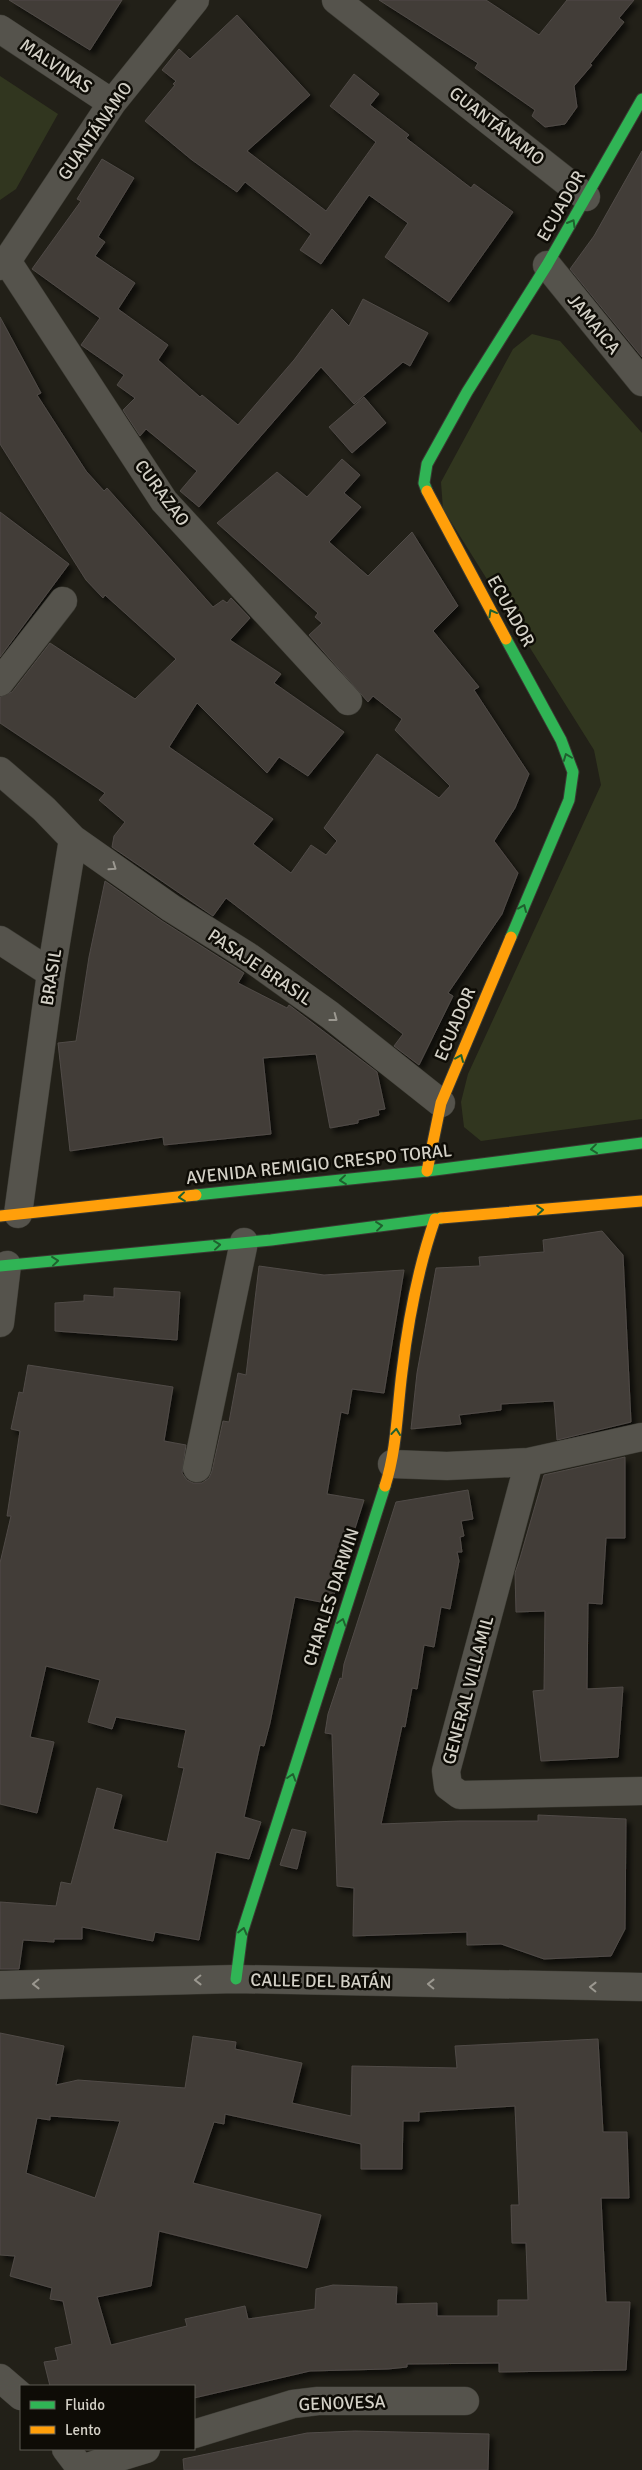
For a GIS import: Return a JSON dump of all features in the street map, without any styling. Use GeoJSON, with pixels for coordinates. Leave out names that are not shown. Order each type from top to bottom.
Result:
{"type":"FeatureCollection","features":[{"type":"Feature","properties":{"kind":"street","name":"GUANTÁNAMO"},"geometry":{"type":"LineString","coordinates":[[3,264],[112,104],[195,0]]}},
{"type":"Feature","properties":{"kind":"street","name":"GUANTÁNAMO"},"geometry":{"type":"LineString","coordinates":[[336,0],[586,197]]}},
{"type":"Feature","properties":{"kind":"street","name":"MALVINAS"},"geometry":{"type":"LineString","coordinates":[[0,29],[112,104]]}},
{"type":"Feature","properties":{"kind":"street","name":"ECUADOR"},"geometry":{"type":"LineString","coordinates":[[427,1171],[441,1103],[569,800],[573,772],[561,740],[433,505],[424,483],[427,464],[462,400],[548,265],[642,99]]}},
{"type":"Feature","properties":{"kind":"street","name":"CURAZAO"},"geometry":{"type":"LineString","coordinates":[[3,264],[164,502],[348,701]]}},
{"type":"Feature","properties":{"kind":"street","name":"JAMAICA"},"geometry":{"type":"LineString","coordinates":[[548,265],[642,382]]}},
{"type":"Feature","properties":{"kind":"street"},"geometry":{"type":"LineString","coordinates":[[0,682],[63,602]]}},
{"type":"Feature","properties":{"kind":"street"},"geometry":{"type":"LineString","coordinates":[[0,771],[44,809],[73,839]]}},
{"type":"Feature","properties":{"kind":"street","name":"PASAJE BRASIL"},"geometry":{"type":"LineString","coordinates":[[73,839],[171,908],[248,956],[330,1015],[441,1103]]}},
{"type":"Feature","properties":{"kind":"street","name":"BRASIL"},"geometry":{"type":"LineString","coordinates":[[9,1215],[73,839]]}},
{"type":"Feature","properties":{"kind":"street"},"geometry":{"type":"LineString","coordinates":[[0,940],[51,973]]}},
{"type":"Feature","properties":{"kind":"street","name":"AVENIDA REMIGIO CRESPO TORAL"},"geometry":{"type":"LineString","coordinates":[[9,1215],[427,1171],[642,1143]]}},
{"type":"Feature","properties":{"kind":"street"},"geometry":{"type":"LineString","coordinates":[[0,1323],[3,1266],[642,1200]]}},
{"type":"Feature","properties":{"kind":"street","name":"CHARLES DARWIN"},"geometry":{"type":"LineString","coordinates":[[236,1980],[242,1932],[392,1464],[402,1371],[418,1280],[424,1250],[435,1220]]}},
{"type":"Feature","properties":{"kind":"street"},"geometry":{"type":"LineString","coordinates":[[197,1468],[244,1242]]}},
{"type":"Feature","properties":{"kind":"street"},"geometry":{"type":"LineString","coordinates":[[392,1464],[447,1466],[529,1462],[642,1437]]}},
{"type":"Feature","properties":{"kind":"street","name":"GENERAL VILLAMIL"},"geometry":{"type":"LineString","coordinates":[[529,1462],[446,1771],[448,1786],[460,1795],[642,1791]]}},
{"type":"Feature","properties":{"kind":"street","name":"CALLE DEL BATÁN"},"geometry":{"type":"LineString","coordinates":[[0,1985],[236,1980],[642,1987]]}},
{"type":"Feature","properties":{"kind":"street"},"geometry":{"type":"LineString","coordinates":[[0,2378],[20,2395]]}},
{"type":"Feature","properties":{"kind":"street","name":"GENOVESA"},"geometry":{"type":"LineString","coordinates":[[195,2434],[293,2404],[318,2401],[465,2400]]}},
{"type":"Feature","properties":{"kind":"street"},"geometry":{"type":"LineString","coordinates":[[76,2462],[141,2450]]}},
{"type":"Feature","properties":{"kind":"green space"},"geometry":{"type":"Polygon","coordinates":[[[0,76],[58,114],[16,189],[0,200],[0,76]]]}},
{"type":"Feature","properties":{"kind":"green space"},"geometry":{"type":"Polygon","coordinates":[[[532,334],[560,341],[642,433],[642,1119],[481,1141],[464,1127],[461,1102],[468,1074],[601,785],[594,750],[443,509],[441,482],[513,349],[532,334]]]}},
{"type":"Feature","properties":{"kind":"building"},"geometry":{"type":"Polygon","coordinates":[[[9,0],[122,0],[90,50],[9,0]]]}},
{"type":"Feature","properties":{"kind":"building"},"geometry":{"type":"Polygon","coordinates":[[[379,0],[486,0],[539,35],[567,0],[634,0],[619,18],[624,22],[574,86],[577,107],[565,124],[545,127],[532,116],[535,110],[475,68],[478,63],[379,0]]]}},
{"type":"Feature","properties":{"kind":"building"},"geometry":{"type":"Polygon","coordinates":[[[237,15],[310,95],[247,151],[326,211],[376,142],[330,106],[354,74],[379,94],[370,105],[409,135],[406,138],[471,188],[474,184],[513,212],[449,302],[385,257],[408,223],[369,195],[321,264],[300,250],[311,234],[245,182],[237,192],[192,160],[145,121],[175,85],[173,84],[176,81],[162,70],[179,49],[190,59],[237,15]]]}},
{"type":"Feature","properties":{"kind":"building"},"geometry":{"type":"Polygon","coordinates":[[[642,151],[642,357],[570,269],[594,236],[642,151]]]}},
{"type":"Feature","properties":{"kind":"building"},"geometry":{"type":"Polygon","coordinates":[[[102,159],[134,178],[98,237],[105,242],[95,256],[135,283],[118,309],[168,345],[158,360],[200,397],[202,395],[238,425],[294,360],[332,309],[349,326],[363,299],[428,333],[410,366],[403,362],[354,404],[321,367],[199,507],[180,491],[197,471],[146,429],[140,436],[123,410],[135,398],[117,385],[124,375],[81,345],[100,318],[32,269],[81,201],[77,199],[102,159]]]}},
{"type":"Feature","properties":{"kind":"building"},"geometry":{"type":"Polygon","coordinates":[[[0,317],[41,393],[37,395],[86,471],[104,491],[107,488],[213,607],[223,600],[227,603],[231,598],[250,618],[230,640],[281,674],[274,683],[344,732],[308,776],[279,757],[267,773],[197,703],[169,747],[273,819],[253,844],[291,873],[311,845],[326,855],[337,841],[324,828],[377,754],[439,798],[450,786],[395,730],[402,719],[373,696],[368,702],[309,635],[322,623],[315,617],[318,613],[217,523],[277,472],[307,497],[342,459],[360,475],[344,493],[361,507],[329,542],[368,576],[412,532],[458,606],[433,631],[479,687],[474,690],[529,774],[515,808],[494,841],[518,873],[502,914],[448,993],[453,996],[419,1065],[394,1046],[403,1034],[226,898],[213,916],[112,847],[114,836],[125,822],[99,800],[105,793],[0,723],[0,697],[12,692],[50,643],[135,699],[176,659],[105,595],[103,598],[86,580],[0,444],[0,317]]]}},
{"type":"Feature","properties":{"kind":"building"},"geometry":{"type":"Polygon","coordinates":[[[364,397],[386,423],[352,453],[329,427],[364,397]]]}},
{"type":"Feature","properties":{"kind":"building"},"geometry":{"type":"Polygon","coordinates":[[[0,512],[69,564],[0,657],[0,512]]]}},
{"type":"Feature","properties":{"kind":"building"},"geometry":{"type":"Polygon","coordinates":[[[105,881],[162,921],[244,973],[238,983],[287,1008],[289,1005],[377,1072],[385,1109],[378,1110],[379,1115],[358,1120],[358,1123],[330,1128],[316,1054],[263,1058],[271,1134],[164,1145],[163,1137],[70,1151],[58,1043],[76,1041],[89,957],[105,881]]]}},
{"type":"Feature","properties":{"kind":"building"},"geometry":{"type":"Polygon","coordinates":[[[602,1231],[623,1255],[631,1422],[557,1440],[554,1401],[501,1404],[501,1410],[459,1415],[461,1424],[411,1429],[417,1373],[436,1268],[480,1266],[479,1257],[544,1252],[543,1240],[602,1231]]]}},
{"type":"Feature","properties":{"kind":"building"},"geometry":{"type":"Polygon","coordinates":[[[259,1266],[324,1275],[404,1270],[384,1393],[352,1389],[348,1414],[341,1412],[327,1494],[364,1500],[331,1604],[295,1597],[270,1723],[264,1746],[260,1745],[244,1817],[261,1822],[249,1859],[216,1852],[199,1940],[155,1932],[153,1941],[82,1927],[82,1939],[54,1939],[54,1942],[23,1940],[19,1969],[0,1969],[0,1902],[56,1906],[61,1882],[71,1884],[97,1788],[122,1795],[113,1829],[167,1842],[184,1768],[178,1767],[186,1730],[116,1717],[112,1729],[88,1722],[100,1680],[46,1666],[30,1737],[54,1742],[37,1813],[0,1804],[0,1563],[11,1516],[7,1516],[20,1431],[11,1429],[19,1392],[23,1393],[28,1365],[173,1387],[164,1441],[186,1445],[182,1473],[187,1480],[193,1483],[202,1483],[209,1478],[212,1471],[223,1421],[229,1422],[238,1373],[246,1375],[259,1266]]]}},
{"type":"Feature","properties":{"kind":"building"},"geometry":{"type":"Polygon","coordinates":[[[114,1288],[180,1292],[177,1340],[55,1331],[55,1303],[84,1301],[84,1295],[114,1297],[114,1288]]]}},
{"type":"Feature","properties":{"kind":"building"},"geometry":{"type":"Polygon","coordinates":[[[625,1457],[625,1538],[606,1538],[602,1604],[588,1603],[587,1689],[623,1687],[618,1757],[541,1761],[533,1691],[544,1690],[545,1611],[516,1612],[515,1573],[544,1475],[625,1457]]]}},
{"type":"Feature","properties":{"kind":"building"},"geometry":{"type":"Polygon","coordinates":[[[468,1490],[473,1519],[461,1521],[464,1536],[460,1537],[462,1552],[457,1552],[459,1561],[450,1609],[441,1607],[434,1647],[424,1645],[417,1689],[412,1688],[405,1727],[402,1726],[381,1824],[459,1821],[538,1821],[538,1815],[626,1819],[625,1929],[611,1956],[544,1959],[501,1944],[467,1945],[467,1932],[353,1936],[354,1888],[337,1886],[332,1734],[325,1733],[328,1714],[340,1678],[342,1679],[344,1664],[396,1502],[468,1490]]]}},
{"type":"Feature","properties":{"kind":"building"},"geometry":{"type":"Polygon","coordinates":[[[292,1829],[306,1832],[297,1869],[280,1865],[292,1829]]]}},
{"type":"Feature","properties":{"kind":"building"},"geometry":{"type":"Polygon","coordinates":[[[0,2033],[64,2046],[56,2085],[78,2080],[185,2088],[193,2036],[236,2042],[235,2049],[302,2063],[292,2103],[351,2116],[352,2066],[457,2068],[455,2046],[598,2039],[603,2132],[627,2132],[629,2198],[601,2198],[606,2302],[630,2302],[626,2370],[499,2372],[499,2363],[407,2364],[407,2367],[388,2369],[310,2371],[195,2398],[195,2385],[50,2385],[44,2362],[58,2360],[55,2348],[72,2344],[63,2301],[50,2299],[52,2288],[10,2276],[15,2256],[0,2255],[0,2033]],[[515,2106],[419,2112],[419,2121],[403,2121],[402,2169],[361,2169],[361,2144],[225,2114],[224,2124],[214,2122],[193,2183],[321,2215],[307,2268],[159,2231],[151,2286],[97,2297],[111,2345],[187,2326],[185,2319],[245,2306],[248,2319],[315,2309],[316,2289],[333,2285],[397,2287],[396,2304],[437,2303],[437,2316],[498,2316],[498,2300],[528,2300],[526,2243],[512,2243],[511,2205],[519,2205],[515,2106]],[[50,2116],[50,2120],[37,2118],[26,2173],[95,2198],[120,2121],[50,2116]]]}},
{"type":"Feature","properties":{"kind":"building"},"geometry":{"type":"Polygon","coordinates":[[[355,2431],[489,2434],[488,2470],[184,2470],[183,2459],[307,2433],[355,2431]]]}},
{"type":"Feature","properties":{"kind":"traffic: fast"},"geometry":{"type":"LineString","coordinates":[[427,491],[424,483],[427,464],[467,392],[547,265],[642,99]]}},
{"type":"Feature","properties":{"kind":"traffic: fast"},"geometry":{"type":"LineString","coordinates":[[506,639],[561,740],[573,772],[569,800],[511,937]]}},
{"type":"Feature","properties":{"kind":"traffic: fast"},"geometry":{"type":"LineString","coordinates":[[196,1195],[427,1171],[642,1143]]}},
{"type":"Feature","properties":{"kind":"traffic: fast"},"geometry":{"type":"LineString","coordinates":[[0,1266],[271,1240],[441,1218]]}},
{"type":"Feature","properties":{"kind":"traffic: fast"},"geometry":{"type":"LineString","coordinates":[[236,1979],[242,1933],[385,1486]]}},
{"type":"Feature","properties":{"kind":"traffic: slow"},"geometry":{"type":"LineString","coordinates":[[427,491],[506,639]]}},
{"type":"Feature","properties":{"kind":"traffic: slow"},"geometry":{"type":"LineString","coordinates":[[427,1171],[441,1103],[511,937]]}},
{"type":"Feature","properties":{"kind":"traffic: slow"},"geometry":{"type":"LineString","coordinates":[[0,1216],[196,1195]]}},
{"type":"Feature","properties":{"kind":"traffic: slow"},"geometry":{"type":"LineString","coordinates":[[441,1218],[642,1201]]}},
{"type":"Feature","properties":{"kind":"traffic: slow"},"geometry":{"type":"LineString","coordinates":[[385,1486],[394,1444],[407,1333],[419,1275],[435,1219]]}}]}
